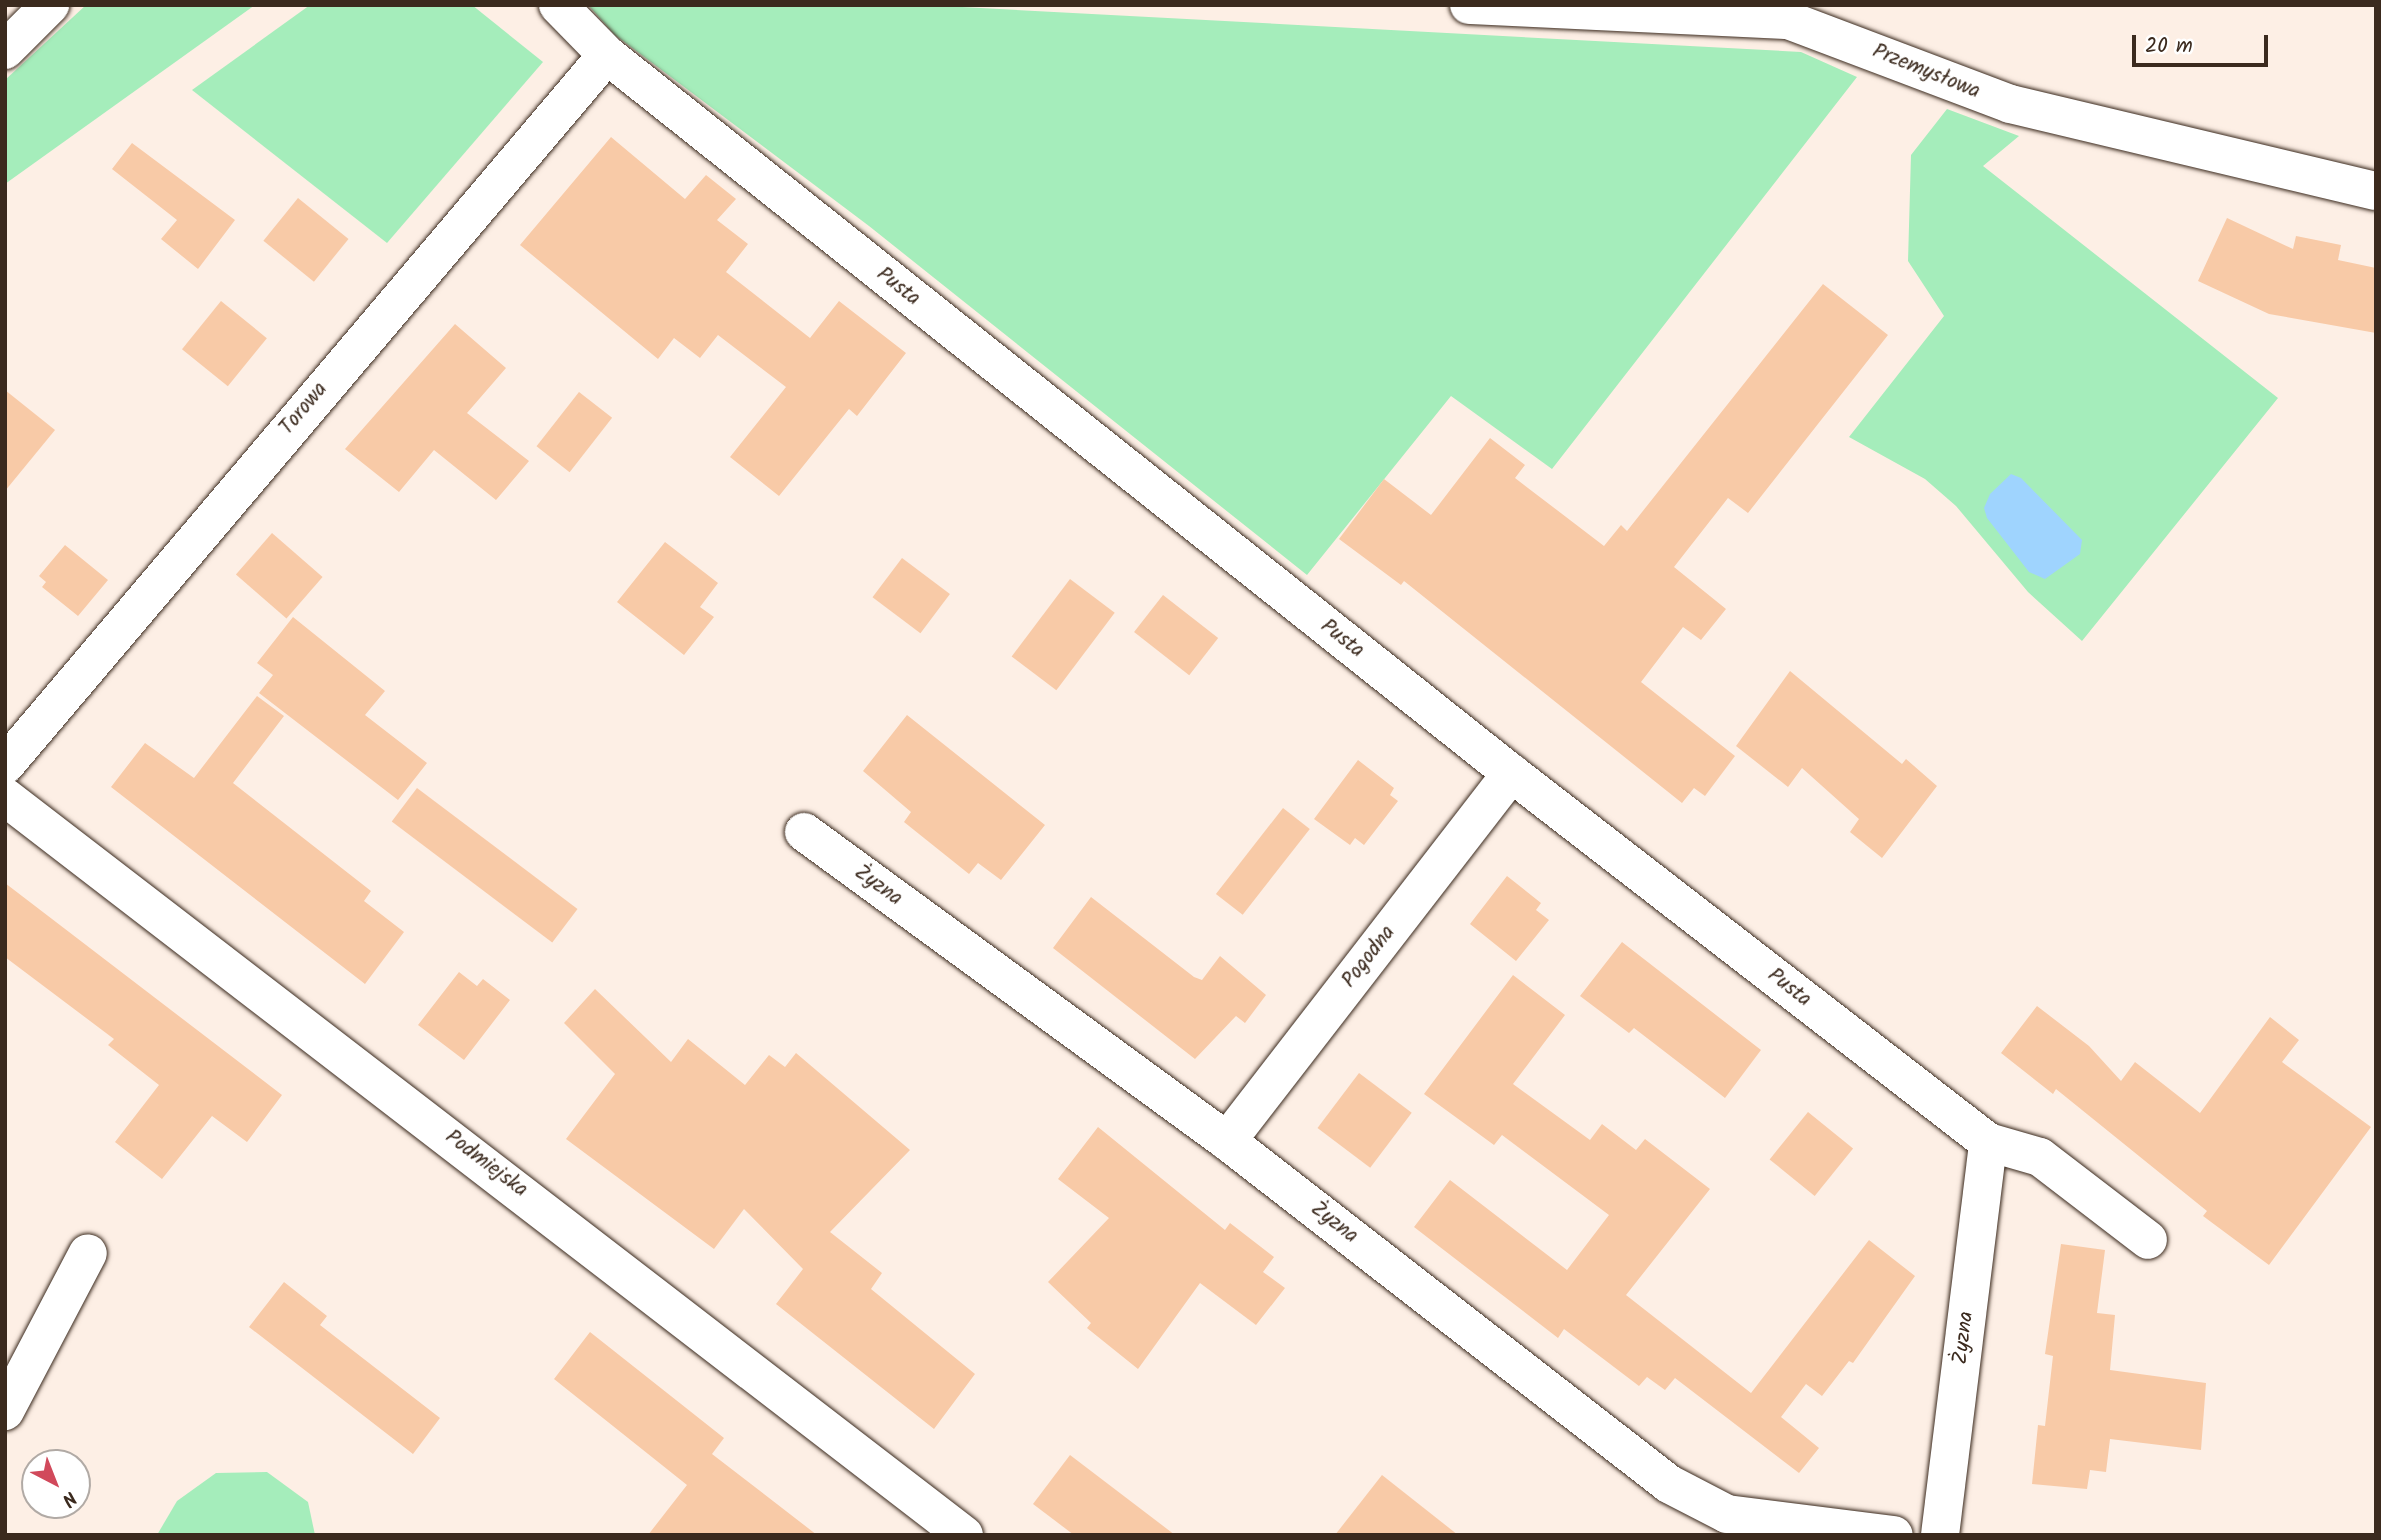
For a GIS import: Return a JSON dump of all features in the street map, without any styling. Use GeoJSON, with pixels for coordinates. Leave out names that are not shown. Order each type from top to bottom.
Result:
{"type":"FeatureCollection","features":[{"type":"Feature","properties":{"kind":"street"},"geometry":{"type":"LineString","coordinates":[[5,50],[50,5]]}},
{"type":"Feature","properties":{"kind":"street","name":"Pusta"},"geometry":{"type":"LineString","coordinates":[[558,5],[607,55],[1511,773],[1988,1142],[2040,1157],[2148,1240]]}},
{"type":"Feature","properties":{"kind":"street","name":"Przemysłowa"},"geometry":{"type":"LineString","coordinates":[[1469,5],[1788,20],[2010,104],[2376,191]]}},
{"type":"Feature","properties":{"kind":"street","name":"Torowa"},"geometry":{"type":"LineString","coordinates":[[5,765],[607,55]]}},
{"type":"Feature","properties":{"kind":"street","name":"Pogodna"},"geometry":{"type":"LineString","coordinates":[[1227,1141],[1511,773]]}},
{"type":"Feature","properties":{"kind":"street","name":"Podmiejska"},"geometry":{"type":"LineString","coordinates":[[5,797],[964,1535]]}},
{"type":"Feature","properties":{"kind":"street","name":"Żyzna"},"geometry":{"type":"LineString","coordinates":[[804,832],[1227,1141],[1697,1502],[1727,1514],[1894,1535]]}},
{"type":"Feature","properties":{"kind":"street","name":"Żyzna"},"geometry":{"type":"LineString","coordinates":[[1940,1535],[1988,1142]]}},
{"type":"Feature","properties":{"kind":"street"},"geometry":{"type":"LineString","coordinates":[[5,1411],[88,1253]]}},
{"type":"Feature","properties":{"kind":"green space"},"geometry":{"type":"Polygon","coordinates":[[[86,5],[255,5],[5,184],[5,80],[86,5]]]}},
{"type":"Feature","properties":{"kind":"green space"},"geometry":{"type":"Polygon","coordinates":[[[310,5],[472,5],[543,62],[387,243],[192,90],[310,5]]]}},
{"type":"Feature","properties":{"kind":"green space"},"geometry":{"type":"Polygon","coordinates":[[[588,5],[925,5],[1801,52],[1857,77],[1552,469],[1451,396],[1307,575],[869,226],[615,35],[588,5]]]}},
{"type":"Feature","properties":{"kind":"green space"},"geometry":{"type":"Polygon","coordinates":[[[1947,109],[2019,136],[1983,166],[2278,398],[2082,641],[2028,592],[1956,506],[1925,479],[1849,437],[1944,316],[1908,261],[1911,155],[1947,109]]]}},
{"type":"Feature","properties":{"kind":"green space"},"geometry":{"type":"Polygon","coordinates":[[[267,1472],[308,1502],[315,1535],[157,1535],[177,1501],[216,1473],[267,1472]]]}},
{"type":"Feature","properties":{"kind":"water"},"geometry":{"type":"Polygon","coordinates":[[[2011,474],[2021,478],[2082,540],[2080,554],[2045,579],[2029,572],[1987,518],[1984,508],[1990,494],[2011,474]]]}},
{"type":"Feature","properties":{"kind":"building"},"geometry":{"type":"Polygon","coordinates":[[[611,137],[685,199],[706,175],[736,199],[717,220],[748,244],[726,272],[810,338],[839,301],[906,353],[857,416],[849,409],[779,496],[730,457],[786,387],[718,335],[700,358],[674,338],[658,359],[520,245],[611,137]]]}},
{"type":"Feature","properties":{"kind":"building"},"geometry":{"type":"Polygon","coordinates":[[[132,143],[235,220],[198,269],[161,239],[177,220],[112,169],[132,143]]]}},
{"type":"Feature","properties":{"kind":"building"},"geometry":{"type":"Polygon","coordinates":[[[298,198],[349,239],[314,282],[263,241],[298,198]]]}},
{"type":"Feature","properties":{"kind":"building"},"geometry":{"type":"Polygon","coordinates":[[[2227,218],[2293,249],[2296,236],[2341,245],[2338,260],[2376,268],[2376,333],[2269,314],[2198,281],[2227,218]]]}},
{"type":"Feature","properties":{"kind":"building"},"geometry":{"type":"Polygon","coordinates":[[[1823,284],[1888,335],[1748,513],[1728,498],[1674,567],[1726,609],[1701,640],[1683,627],[1641,682],[1735,756],[1705,796],[1694,788],[1682,803],[1404,581],[1401,585],[1339,539],[1384,479],[1431,515],[1490,438],[1525,465],[1515,478],[1604,546],[1621,525],[1627,531],[1823,284]]]}},
{"type":"Feature","properties":{"kind":"building"},"geometry":{"type":"Polygon","coordinates":[[[221,301],[267,338],[228,386],[182,349],[221,301]]]}},
{"type":"Feature","properties":{"kind":"building"},"geometry":{"type":"Polygon","coordinates":[[[455,324],[506,368],[467,413],[529,461],[496,500],[434,450],[399,492],[345,449],[455,324]]]}},
{"type":"Feature","properties":{"kind":"building"},"geometry":{"type":"Polygon","coordinates":[[[5,390],[55,430],[5,491],[5,390]]]}},
{"type":"Feature","properties":{"kind":"building"},"geometry":{"type":"Polygon","coordinates":[[[579,392],[612,418],[570,472],[537,446],[579,392]]]}},
{"type":"Feature","properties":{"kind":"building"},"geometry":{"type":"Polygon","coordinates":[[[272,533],[323,577],[286,618],[236,575],[272,533]]]}},
{"type":"Feature","properties":{"kind":"building"},"geometry":{"type":"Polygon","coordinates":[[[665,542],[718,583],[700,607],[714,617],[684,655],[617,602],[665,542]]]}},
{"type":"Feature","properties":{"kind":"building"},"geometry":{"type":"Polygon","coordinates":[[[65,545],[108,580],[78,616],[42,587],[46,582],[39,576],[65,545]]]}},
{"type":"Feature","properties":{"kind":"building"},"geometry":{"type":"Polygon","coordinates":[[[902,558],[950,594],[920,633],[873,597],[902,558]]]}},
{"type":"Feature","properties":{"kind":"building"},"geometry":{"type":"Polygon","coordinates":[[[1070,579],[1115,613],[1056,690],[1012,656],[1070,579]]]}},
{"type":"Feature","properties":{"kind":"building"},"geometry":{"type":"Polygon","coordinates":[[[1163,595],[1218,638],[1189,675],[1134,632],[1163,595]]]}},
{"type":"Feature","properties":{"kind":"building"},"geometry":{"type":"Polygon","coordinates":[[[293,617],[385,691],[365,715],[427,763],[398,800],[259,693],[273,675],[257,663],[293,617]]]}},
{"type":"Feature","properties":{"kind":"building"},"geometry":{"type":"Polygon","coordinates":[[[1790,671],[1902,764],[1906,759],[1937,786],[1882,858],[1850,832],[1859,819],[1802,768],[1788,787],[1736,746],[1790,671]]]}},
{"type":"Feature","properties":{"kind":"building"},"geometry":{"type":"Polygon","coordinates":[[[257,696],[284,716],[233,783],[371,891],[364,901],[404,932],[365,984],[111,787],[145,743],[194,778],[257,696]]]}},
{"type":"Feature","properties":{"kind":"building"},"geometry":{"type":"Polygon","coordinates":[[[907,715],[1045,825],[1001,880],[978,863],[969,874],[904,822],[911,812],[863,771],[907,715]]]}},
{"type":"Feature","properties":{"kind":"building"},"geometry":{"type":"Polygon","coordinates":[[[1358,760],[1394,788],[1390,795],[1398,801],[1364,845],[1355,838],[1350,845],[1314,819],[1358,760]]]}},
{"type":"Feature","properties":{"kind":"building"},"geometry":{"type":"Polygon","coordinates":[[[417,788],[578,909],[552,943],[392,822],[417,788]]]}},
{"type":"Feature","properties":{"kind":"building"},"geometry":{"type":"Polygon","coordinates":[[[1283,808],[1310,829],[1243,915],[1216,894],[1283,808]]]}},
{"type":"Feature","properties":{"kind":"building"},"geometry":{"type":"Polygon","coordinates":[[[1507,876],[1541,903],[1536,910],[1549,920],[1516,961],[1470,924],[1507,876]]]}},
{"type":"Feature","properties":{"kind":"building"},"geometry":{"type":"Polygon","coordinates":[[[5,883],[282,1095],[247,1142],[212,1116],[162,1179],[115,1142],[159,1085],[108,1045],[114,1039],[5,957],[5,883]]]}},
{"type":"Feature","properties":{"kind":"building"},"geometry":{"type":"Polygon","coordinates":[[[1091,897],[1194,977],[1202,980],[1220,956],[1266,995],[1245,1023],[1236,1016],[1195,1059],[1053,948],[1091,897]]]}},
{"type":"Feature","properties":{"kind":"building"},"geometry":{"type":"Polygon","coordinates":[[[1622,942],[1761,1050],[1725,1098],[1634,1028],[1629,1033],[1580,996],[1622,942]]]}},
{"type":"Feature","properties":{"kind":"building"},"geometry":{"type":"Polygon","coordinates":[[[459,972],[477,986],[483,979],[510,1000],[464,1060],[418,1025],[459,972]]]}},
{"type":"Feature","properties":{"kind":"building"},"geometry":{"type":"Polygon","coordinates":[[[1513,975],[1565,1015],[1513,1084],[1590,1140],[1602,1124],[1636,1150],[1645,1139],[1710,1189],[1626,1295],[1751,1393],[1869,1240],[1915,1276],[1853,1363],[1849,1361],[1822,1396],[1806,1384],[1781,1417],[1819,1448],[1799,1473],[1675,1378],[1665,1390],[1647,1377],[1639,1386],[1564,1329],[1558,1338],[1414,1227],[1450,1180],[1567,1270],[1609,1215],[1502,1135],[1494,1145],[1424,1094],[1513,975]]]}},
{"type":"Feature","properties":{"kind":"building"},"geometry":{"type":"Polygon","coordinates":[[[595,989],[671,1062],[688,1039],[745,1085],[769,1055],[785,1067],[796,1053],[910,1150],[830,1232],[882,1273],[871,1289],[975,1374],[934,1429],[776,1304],[803,1269],[744,1209],[714,1249],[566,1139],[615,1074],[564,1023],[595,989]]]}},
{"type":"Feature","properties":{"kind":"building"},"geometry":{"type":"Polygon","coordinates":[[[2037,1006],[2089,1046],[2121,1081],[2135,1062],[2200,1113],[2270,1017],[2299,1040],[2282,1062],[2371,1127],[2269,1265],[2203,1216],[2207,1211],[2056,1089],[2053,1094],[2001,1053],[2037,1006]]]}},
{"type":"Feature","properties":{"kind":"building"},"geometry":{"type":"Polygon","coordinates":[[[1359,1073],[1412,1113],[1370,1168],[1317,1128],[1359,1073]]]}},
{"type":"Feature","properties":{"kind":"building"},"geometry":{"type":"Polygon","coordinates":[[[1808,1112],[1853,1149],[1815,1196],[1770,1159],[1808,1112]]]}},
{"type":"Feature","properties":{"kind":"building"},"geometry":{"type":"Polygon","coordinates":[[[1098,1127],[1225,1230],[1230,1223],[1274,1257],[1263,1272],[1285,1288],[1256,1325],[1200,1283],[1138,1369],[1087,1328],[1091,1323],[1048,1282],[1109,1218],[1058,1179],[1098,1127]]]}},
{"type":"Feature","properties":{"kind":"building"},"geometry":{"type":"Polygon","coordinates":[[[2061,1244],[2105,1250],[2097,1313],[2115,1315],[2110,1370],[2206,1383],[2201,1450],[2110,1439],[2106,1472],[2090,1470],[2087,1489],[2032,1484],[2038,1425],[2045,1426],[2053,1356],[2045,1354],[2061,1244]]]}},
{"type":"Feature","properties":{"kind":"building"},"geometry":{"type":"Polygon","coordinates":[[[284,1282],[327,1316],[320,1325],[440,1418],[413,1454],[249,1327],[284,1282]]]}},
{"type":"Feature","properties":{"kind":"building"},"geometry":{"type":"Polygon","coordinates":[[[590,1332],[724,1438],[712,1454],[817,1535],[648,1535],[687,1485],[554,1379],[590,1332]]]}},
{"type":"Feature","properties":{"kind":"building"},"geometry":{"type":"Polygon","coordinates":[[[1070,1455],[1175,1535],[1074,1535],[1033,1504],[1070,1455]]]}},
{"type":"Feature","properties":{"kind":"building"},"geometry":{"type":"Polygon","coordinates":[[[1382,1475],[1458,1535],[1335,1535],[1382,1475]]]}}]}
